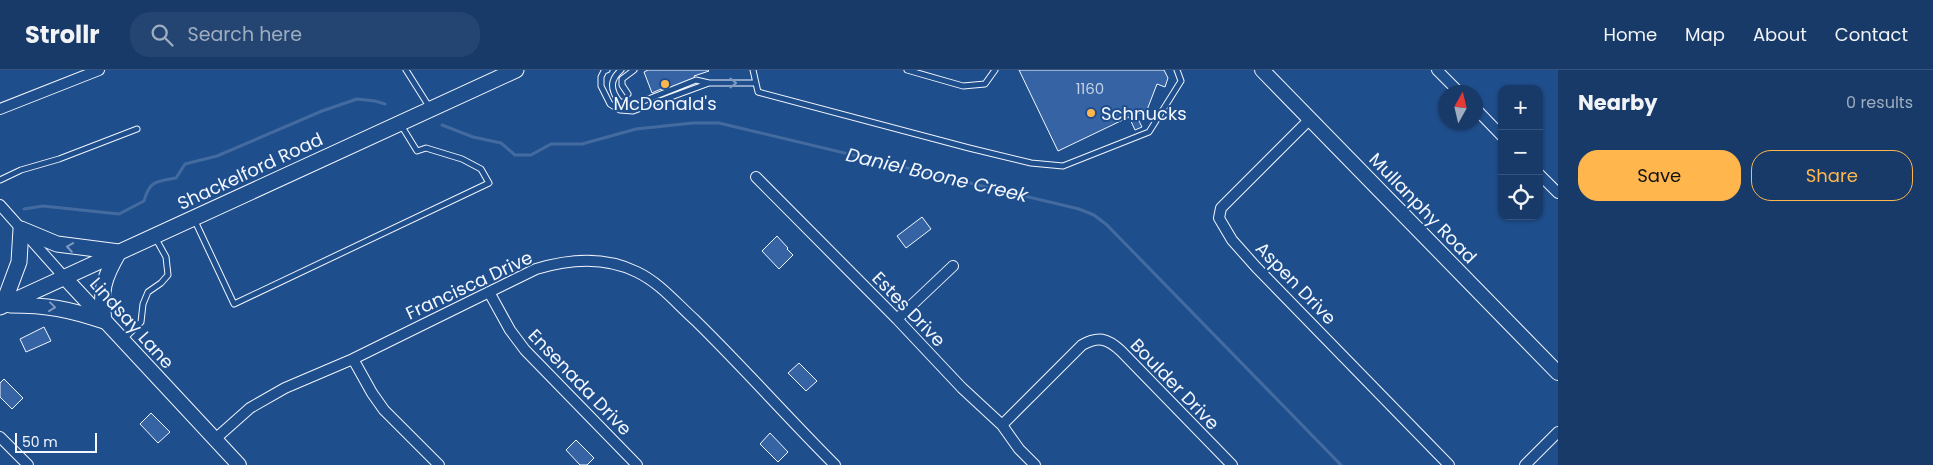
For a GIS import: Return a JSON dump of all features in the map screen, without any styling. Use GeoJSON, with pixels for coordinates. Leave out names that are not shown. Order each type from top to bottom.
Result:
{"type":"FeatureCollection","features":[{"type":"Feature","properties":{"kind":"main road","name":"Shackelford Road"},"geometry":{"type":"LineString","coordinates":[[2,306],[400,123],[508,71]]}},
{"type":"Feature","properties":{"kind":"main road"},"geometry":{"type":"LineString","coordinates":[[21,229],[57,244],[119,252],[108,271],[102,287],[104,321],[59,307],[35,305],[2,306],[20,262],[21,229]]}},
{"type":"Feature","properties":{"kind":"street"},"geometry":{"type":"LineString","coordinates":[[0,109],[99,70]]}},
{"type":"Feature","properties":{"kind":"street","name":"Mullanphy Road"},"geometry":{"type":"LineString","coordinates":[[1262,70],[1558,373]]}},
{"type":"Feature","properties":{"kind":"street"},"geometry":{"type":"LineString","coordinates":[[1437,70],[1452,85]]}},
{"type":"Feature","properties":{"kind":"street"},"geometry":{"type":"LineString","coordinates":[[1483,116],[1498,132]]}},
{"type":"Feature","properties":{"kind":"street","name":"Aspen Drive"},"geometry":{"type":"LineString","coordinates":[[1310,119],[1220,208],[1219,218],[1223,228],[1256,267],[1449,465]]}},
{"type":"Feature","properties":{"kind":"street"},"geometry":{"type":"LineString","coordinates":[[1540,175],[1558,193]]}},
{"type":"Feature","properties":{"kind":"street","name":"Estes Drive"},"geometry":{"type":"LineString","coordinates":[[756,177],[897,319],[962,388],[1002,425],[1019,449],[1036,465]]}},
{"type":"Feature","properties":{"kind":"street","name":"Lindsay Lane"},"geometry":{"type":"LineString","coordinates":[[0,205],[122,341],[238,465]]}},
{"type":"Feature","properties":{"kind":"street","name":"Francisca Drive"},"geometry":{"type":"LineString","coordinates":[[214,440],[250,408],[285,388],[352,359],[536,269],[557,263],[598,261],[635,271],[670,295],[722,346],[836,465]]}},
{"type":"Feature","properties":{"kind":"street"},"geometry":{"type":"LineString","coordinates":[[897,319],[953,266]]}},
{"type":"Feature","properties":{"kind":"street","name":"Ensenada Drive"},"geometry":{"type":"LineString","coordinates":[[489,292],[510,330],[525,350],[637,465]]}},
{"type":"Feature","properties":{"kind":"street","name":"Boulder Drive"},"geometry":{"type":"LineString","coordinates":[[1002,425],[1082,345],[1092,340],[1103,340],[1112,343],[1121,350],[1232,465]]}},
{"type":"Feature","properties":{"kind":"street"},"geometry":{"type":"LineString","coordinates":[[352,359],[384,410],[439,465]]}},
{"type":"Feature","properties":{"kind":"street"},"geometry":{"type":"LineString","coordinates":[[1525,465],[1558,432]]}},
{"type":"Feature","properties":{"kind":"street"},"geometry":{"type":"LineString","coordinates":[[0,437],[28,465]]}},
{"type":"Feature","properties":{"kind":"lane"},"geometry":{"type":"LineString","coordinates":[[406,70],[430,109]]}},
{"type":"Feature","properties":{"kind":"lane"},"geometry":{"type":"LineString","coordinates":[[607,70],[600,77],[601,86],[610,104],[620,110],[633,111],[709,83]]}},
{"type":"Feature","properties":{"kind":"lane"},"geometry":{"type":"LineString","coordinates":[[621,70],[612,80],[612,88],[621,102],[632,105],[696,80],[709,83],[756,83]]}},
{"type":"Feature","properties":{"kind":"lane"},"geometry":{"type":"LineString","coordinates":[[634,70],[622,79],[622,85],[630,95],[641,102]]}},
{"type":"Feature","properties":{"kind":"lane"},"geometry":{"type":"LineString","coordinates":[[753,70],[758,92],[969,148],[1031,163],[1063,166],[1149,132],[1181,81],[1177,70]]}},
{"type":"Feature","properties":{"kind":"lane"},"geometry":{"type":"LineString","coordinates":[[907,70],[963,86],[985,84],[995,70]]}},
{"type":"Feature","properties":{"kind":"lane"},"geometry":{"type":"LineString","coordinates":[[194,218],[234,304],[489,183],[481,168],[462,159],[426,148],[417,151],[400,123]]}},
{"type":"Feature","properties":{"kind":"lane"},"geometry":{"type":"LineString","coordinates":[[0,180],[21,170],[59,159],[137,129]]}},
{"type":"Feature","properties":{"kind":"lane"},"geometry":{"type":"LineString","coordinates":[[122,341],[141,322],[143,304],[148,292],[161,283],[168,275],[166,257],[155,236]]}},
{"type":"Feature","properties":{"kind":"building","name":"McDonald's"},"geometry":{"type":"Polygon","coordinates":[[[648,70],[709,71],[694,76],[695,78],[662,92],[661,89],[652,93],[644,72],[648,70]]]}},
{"type":"Feature","properties":{"kind":"building","name":"Schnucks"},"geometry":{"type":"Polygon","coordinates":[[[1019,70],[1164,70],[1168,78],[1165,87],[1157,84],[1147,110],[1136,115],[1142,127],[1135,130],[1129,117],[1058,151],[1019,70]]]}},
{"type":"Feature","properties":{"kind":"building"},"geometry":{"type":"Polygon","coordinates":[[[922,217],[931,229],[906,248],[897,236],[922,217]]]}},
{"type":"Feature","properties":{"kind":"building"},"geometry":{"type":"Polygon","coordinates":[[[777,236],[793,255],[779,269],[762,251],[777,236]]]}},
{"type":"Feature","properties":{"kind":"building"},"geometry":{"type":"Polygon","coordinates":[[[44,327],[51,341],[26,352],[20,339],[44,327]]]}},
{"type":"Feature","properties":{"kind":"building"},"geometry":{"type":"Polygon","coordinates":[[[799,363],[817,381],[806,391],[788,373],[799,363]]]}},
{"type":"Feature","properties":{"kind":"building"},"geometry":{"type":"Polygon","coordinates":[[[4,379],[23,398],[12,409],[0,397],[0,383],[4,379]]]}},
{"type":"Feature","properties":{"kind":"building"},"geometry":{"type":"Polygon","coordinates":[[[151,413],[170,432],[158,443],[140,424],[151,413]]]}},
{"type":"Feature","properties":{"kind":"building"},"geometry":{"type":"Polygon","coordinates":[[[770,433],[788,452],[778,462],[760,444],[770,433]]]}},
{"type":"Feature","properties":{"kind":"building"},"geometry":{"type":"Polygon","coordinates":[[[576,440],[594,458],[587,465],[580,465],[566,450],[576,440]]]}},
{"type":"Feature","properties":{"kind":"waterway","name":"Daniel Boone Creek"},"geometry":{"type":"LineString","coordinates":[[24,209],[43,206],[119,214],[144,201],[149,189],[155,183],[176,178],[185,164],[217,156],[322,111],[357,99],[385,104]]}},
{"type":"Feature","properties":{"kind":"waterway","name":"Daniel Boone Creek"},"geometry":{"type":"LineString","coordinates":[[442,125],[473,137],[501,143],[515,155],[531,155],[551,144],[582,144],[636,129],[693,123],[719,123],[1079,209],[1094,215],[1107,225],[1341,465]]}},
{"type":"Feature","properties":{"kind":"place","name":"McDonald's"},"geometry":{"type":"Point","coordinates":[665,84]}},
{"type":"Feature","properties":{"kind":"place","name":"Schnucks"},"geometry":{"type":"Point","coordinates":[1091,113]}}]}
